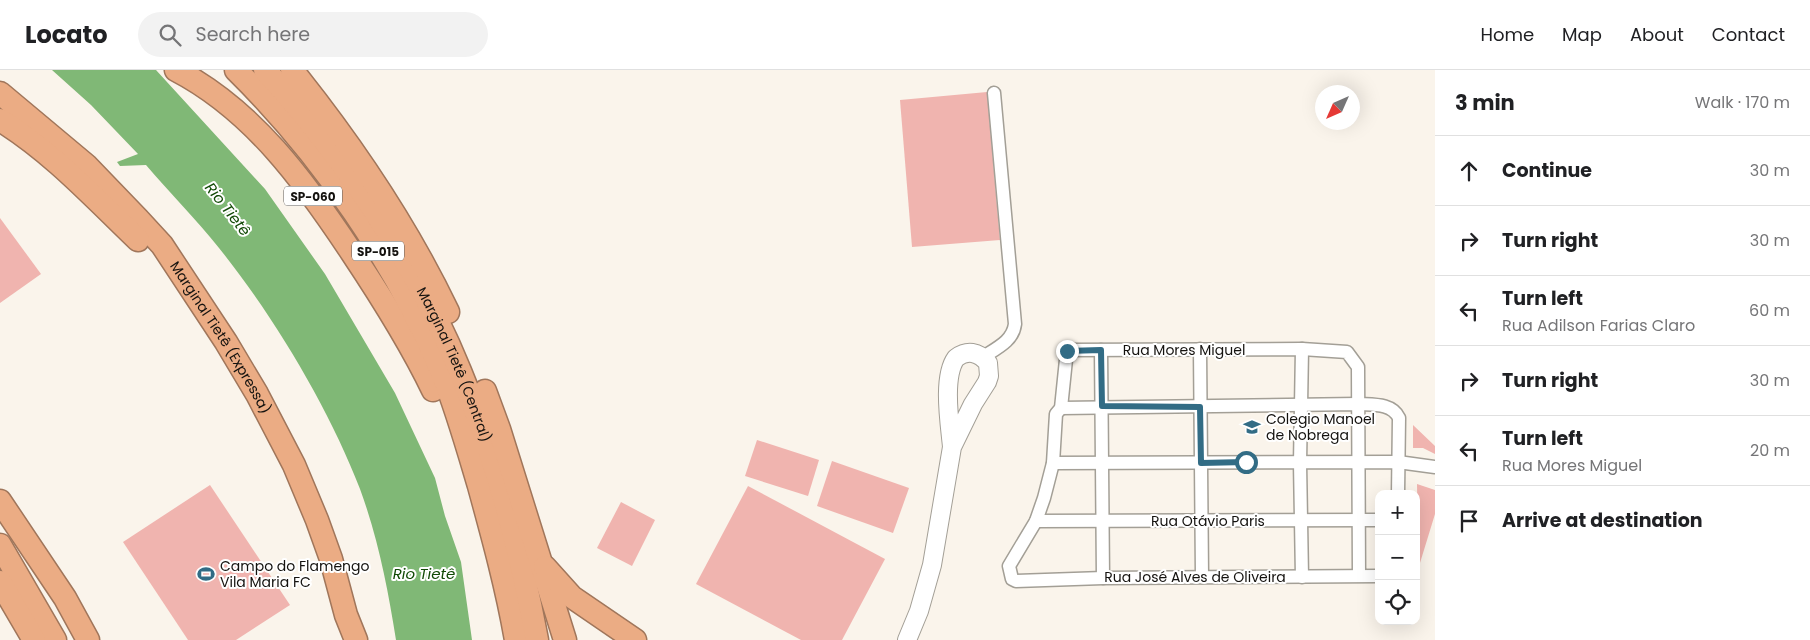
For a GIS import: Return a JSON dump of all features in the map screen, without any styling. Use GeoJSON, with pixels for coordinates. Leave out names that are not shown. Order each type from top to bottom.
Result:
{"type":"FeatureCollection","features":[{"type":"Feature","properties":{"kind":"highway","name":"SP-060"},"geometry":{"type":"LineString","coordinates":[[176,70],[203,84],[234,108],[266,140],[308,189],[379,294],[416,354],[458,446],[471,461]]}},
{"type":"Feature","properties":{"kind":"highway","name":"SP-015"},"geometry":{"type":"LineString","coordinates":[[236,70],[264,98],[323,170],[371,240],[415,314],[443,375],[471,461],[497,548],[516,640]]}},
{"type":"Feature","properties":{"kind":"highway"},"geometry":{"type":"LineString","coordinates":[[250,70],[278,98],[306,118]]}},
{"type":"Feature","properties":{"kind":"highway"},"geometry":{"type":"LineString","coordinates":[[265,70],[306,118]]}},
{"type":"Feature","properties":{"kind":"highway"},"geometry":{"type":"LineString","coordinates":[[291,72],[388,200],[426,267],[483,386],[499,430],[540,562],[557,629],[565,640]]}},
{"type":"Feature","properties":{"kind":"highway","name":"Marginal Tietê (Expressa)"},"geometry":{"type":"LineString","coordinates":[[0,93],[86,164],[162,246],[183,278],[257,394],[294,464],[328,551],[346,616],[356,640]]}},
{"type":"Feature","properties":{"kind":"highway","name":"Marginal Tietê (Central)"},"geometry":{"type":"LineString","coordinates":[[306,118],[352,179],[401,256],[449,344],[476,410],[498,478],[517,546],[537,640]]}},
{"type":"Feature","properties":{"kind":"highway"},"geometry":{"type":"LineString","coordinates":[[0,120],[75,178],[154,256],[183,278]]}},
{"type":"Feature","properties":{"kind":"highway"},"geometry":{"type":"LineString","coordinates":[[0,501],[65,598],[88,640]]}},
{"type":"Feature","properties":{"kind":"highway"},"geometry":{"type":"LineString","coordinates":[[0,524],[64,624],[71,640]]}},
{"type":"Feature","properties":{"kind":"highway"},"geometry":{"type":"LineString","coordinates":[[0,545],[55,640]]}},
{"type":"Feature","properties":{"kind":"highway"},"geometry":{"type":"LineString","coordinates":[[540,562],[572,597],[635,640]]}},
{"type":"Feature","properties":{"kind":"highway"},"geometry":{"type":"LineString","coordinates":[[0,582],[34,640]]}},
{"type":"Feature","properties":{"kind":"highway"},"geometry":{"type":"LineString","coordinates":[[346,616],[346,640]]}},
{"type":"Feature","properties":{"kind":"street"},"geometry":{"type":"LineString","coordinates":[[983,357],[1009,338],[1014,332],[1015,324],[994,93]]}},
{"type":"Feature","properties":{"kind":"street"},"geometry":{"type":"LineString","coordinates":[[1302,349],[1300,463],[1302,577]]}},
{"type":"Feature","properties":{"kind":"street","name":"Rua Mores Miguel"},"geometry":{"type":"LineString","coordinates":[[1012,579],[1009,566],[1036,521],[1053,464],[1056,414],[1061,408],[1068,350],[1302,349],[1345,351],[1358,364],[1358,404]]}},
{"type":"Feature","properties":{"kind":"street"},"geometry":{"type":"LineString","coordinates":[[1101,350],[1103,578]]}},
{"type":"Feature","properties":{"kind":"street"},"geometry":{"type":"LineString","coordinates":[[1200,350],[1202,577]]}},
{"type":"Feature","properties":{"kind":"street"},"geometry":{"type":"LineString","coordinates":[[907,640],[919,610],[932,565],[952,447],[949,393],[952,363],[961,354],[968,352],[983,357],[988,363],[990,376],[962,424],[952,447]]}},
{"type":"Feature","properties":{"kind":"street"},"geometry":{"type":"LineString","coordinates":[[1358,404],[1359,576]]}},
{"type":"Feature","properties":{"kind":"street"},"geometry":{"type":"LineString","coordinates":[[1061,408],[1358,404],[1385,406],[1394,410],[1399,418],[1398,490]]}},
{"type":"Feature","properties":{"kind":"street"},"geometry":{"type":"LineString","coordinates":[[1053,464],[1398,462],[1435,467]]}},
{"type":"Feature","properties":{"kind":"street","name":"Rua Otávio Paris"},"geometry":{"type":"LineString","coordinates":[[1036,521],[1375,520]]}},
{"type":"Feature","properties":{"kind":"street","name":"Rua José Alves de Oliveira"},"geometry":{"type":"LineString","coordinates":[[1012,579],[1016,581],[1103,578],[1375,576]]}},
{"type":"Feature","properties":{"kind":"shaded area"},"geometry":{"type":"Polygon","coordinates":[[[987,92],[1000,240],[912,247],[900,100],[987,92]]]}},
{"type":"Feature","properties":{"kind":"shaded area"},"geometry":{"type":"Polygon","coordinates":[[[0,218],[41,274],[0,303],[0,218]]]}},
{"type":"Feature","properties":{"kind":"shaded area"},"geometry":{"type":"Polygon","coordinates":[[[1413,425],[1435,446],[1435,454],[1423,448],[1413,448],[1413,425]]]}},
{"type":"Feature","properties":{"kind":"shaded area"},"geometry":{"type":"Polygon","coordinates":[[[757,440],[819,460],[808,496],[745,476],[757,440]]]}},
{"type":"Feature","properties":{"kind":"shaded area"},"geometry":{"type":"Polygon","coordinates":[[[832,461],[909,488],[893,533],[817,506],[832,461]]]}},
{"type":"Feature","properties":{"kind":"shaded area"},"geometry":{"type":"Polygon","coordinates":[[[1417,484],[1435,490],[1435,514],[1420,563],[1420,490],[1417,490],[1417,484]]]}},
{"type":"Feature","properties":{"kind":"shaded area","name":"Campo do Flamengo Vila Maria FC"},"geometry":{"type":"Polygon","coordinates":[[[210,485],[290,605],[236,640],[188,640],[123,542],[210,485]]]}},
{"type":"Feature","properties":{"kind":"shaded area"},"geometry":{"type":"Polygon","coordinates":[[[748,486],[885,559],[842,640],[801,640],[696,584],[748,486]]]}},
{"type":"Feature","properties":{"kind":"shaded area"},"geometry":{"type":"Polygon","coordinates":[[[621,502],[655,520],[632,566],[597,548],[621,502]]]}},
{"type":"Feature","properties":{"kind":"water","name":"Rio Tietê"},"geometry":{"type":"Polygon","coordinates":[[[52,70],[156,70],[265,189],[325,274],[395,393],[435,478],[445,516],[461,562],[472,640],[396,640],[382,564],[360,489],[332,427],[298,363],[239,274],[210,237],[146,165],[120,166],[117,162],[138,154],[91,105],[52,70]]]}},
{"type":"Feature","properties":{"kind":"place","name":"Colegio Manoel de Nobrega"},"geometry":{"type":"Point","coordinates":[1252,427]}},
{"type":"Feature","properties":{"kind":"place","name":"Campo do Flamengo Vila Maria FC"},"geometry":{"type":"Point","coordinates":[206,574]}},
{"type":"Feature","properties":{"kind":"route"},"geometry":{"type":"LineString","coordinates":[[1067,351],[1101,350],[1102,406],[1200,407],[1201,463],[1246,462]]}}]}
